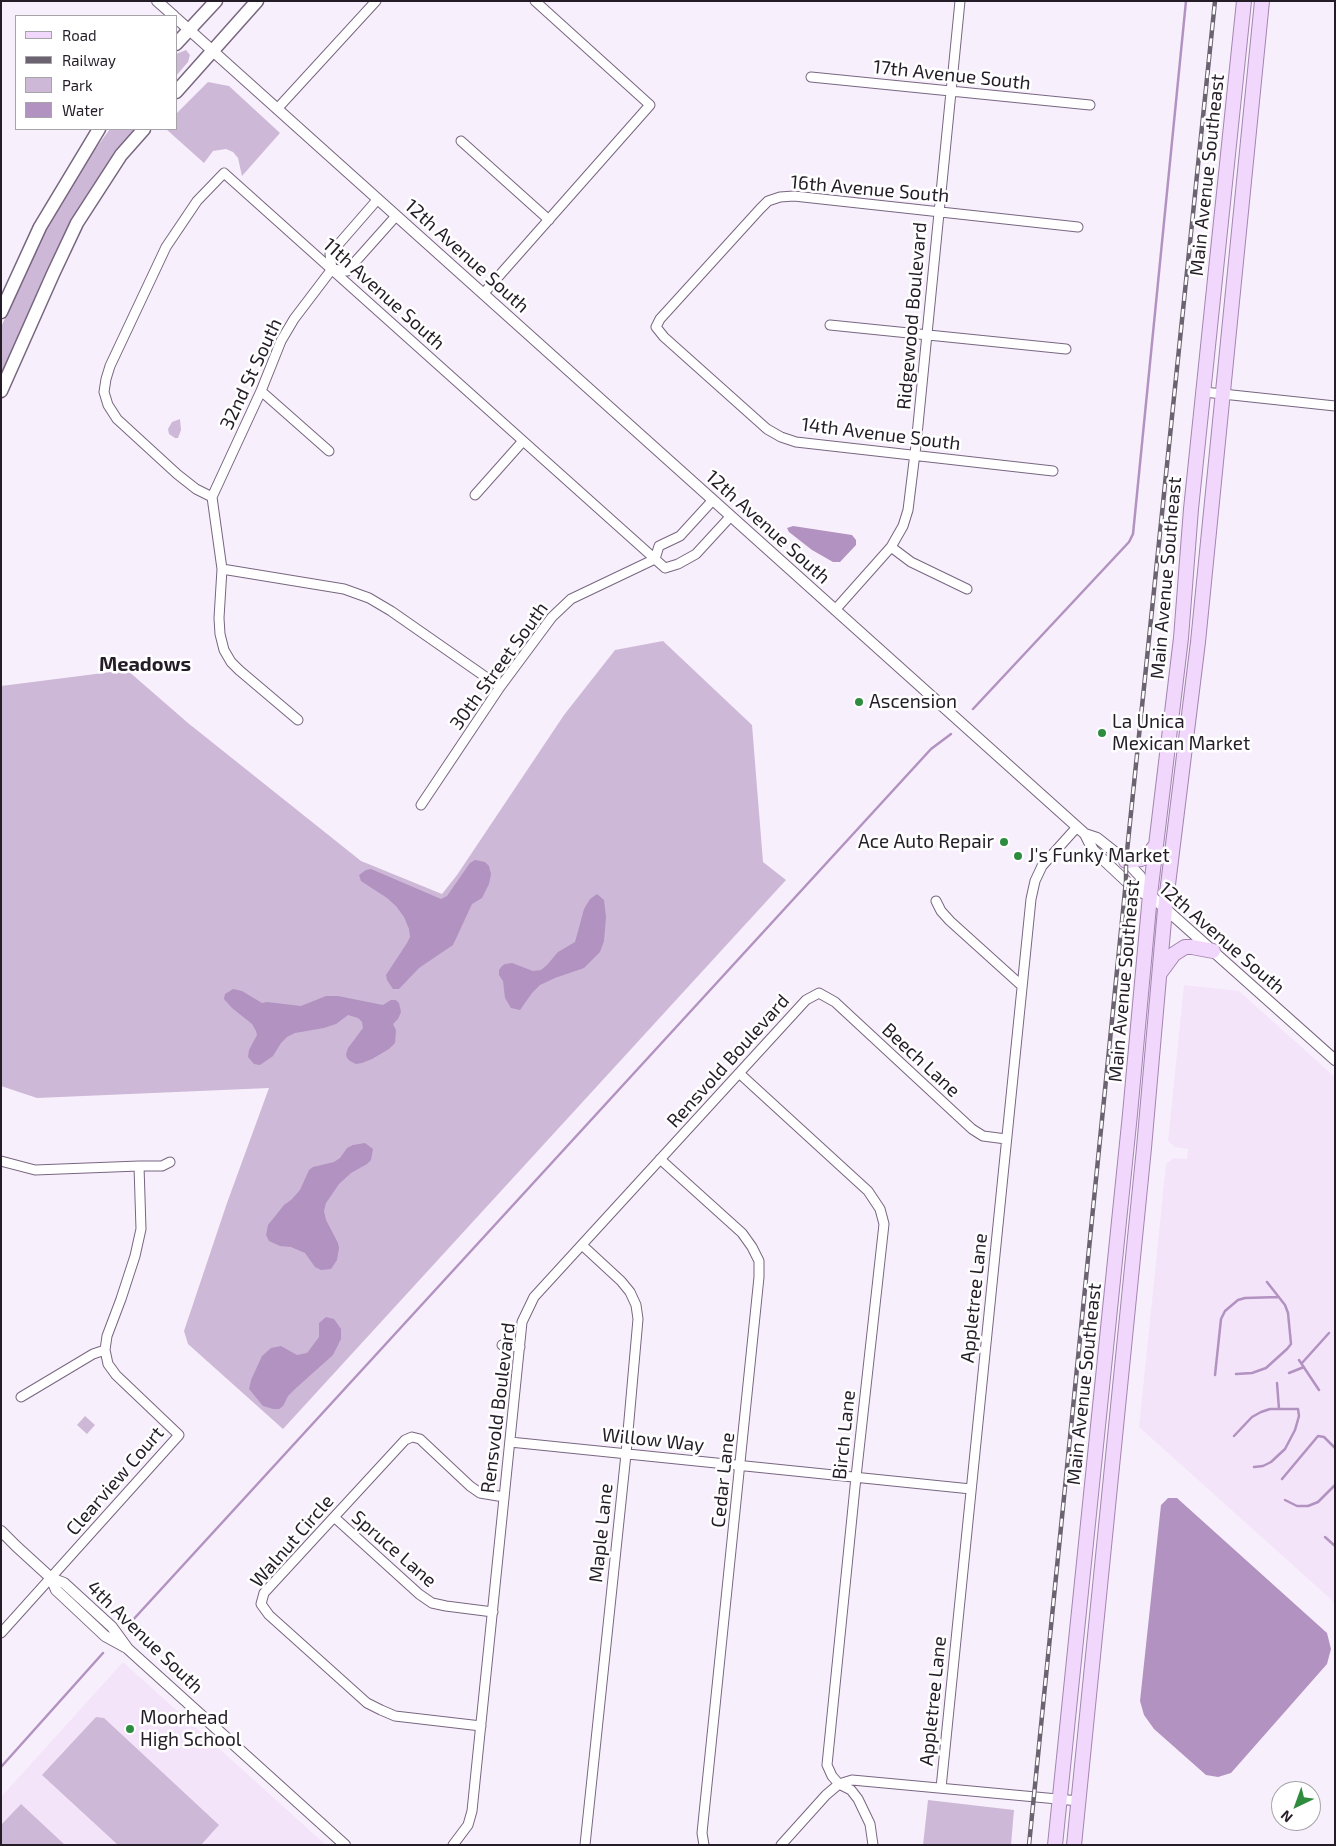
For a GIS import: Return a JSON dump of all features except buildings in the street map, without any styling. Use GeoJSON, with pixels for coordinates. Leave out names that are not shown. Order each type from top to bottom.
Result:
{"type":"FeatureCollection","features":[{"type":"Feature","properties":{"kind":"main road"},"geometry":{"type":"LineString","coordinates":[[178,42],[216,1]]}},
{"type":"Feature","properties":{"kind":"main road"},"geometry":{"type":"LineString","coordinates":[[178,90],[257,1]]}},
{"type":"Feature","properties":{"kind":"main road","name":"Main Avenue Southeast"},"geometry":{"type":"LineString","coordinates":[[1055,1845],[1130,1114],[1150,895],[1181,638],[1191,509],[1244,1]]}},
{"type":"Feature","properties":{"kind":"main road","name":"Main Avenue Southeast"},"geometry":{"type":"LineString","coordinates":[[1074,1845],[1166,909],[1198,642],[1262,1]]}},
{"type":"Feature","properties":{"kind":"main road"},"geometry":{"type":"LineString","coordinates":[[1,312],[40,227],[98,130]]}},
{"type":"Feature","properties":{"kind":"main road"},"geometry":{"type":"LineString","coordinates":[[1,391],[77,223],[121,155],[143,130]]}},
{"type":"Feature","properties":{"kind":"main road"},"geometry":{"type":"LineString","coordinates":[[1126,861],[1141,859],[1149,854],[1156,845]]}},
{"type":"Feature","properties":{"kind":"main road"},"geometry":{"type":"LineString","coordinates":[[1160,974],[1174,954],[1185,947],[1212,952]]}},
{"type":"Feature","properties":{"kind":"street","name":"12th Avenue South"},"geometry":{"type":"LineString","coordinates":[[158,1],[173,15]]}},
{"type":"Feature","properties":{"kind":"street"},"geometry":{"type":"LineString","coordinates":[[277,109],[376,1]]}},
{"type":"Feature","properties":{"kind":"street"},"geometry":{"type":"LineString","coordinates":[[483,294],[650,105],[535,1]]}},
{"type":"Feature","properties":{"kind":"street","name":"Ridgewood Boulevard"},"geometry":{"type":"LineString","coordinates":[[835,610],[891,547],[904,526],[908,510],[960,1]]}},
{"type":"Feature","properties":{"kind":"street","name":"12th Avenue South"},"geometry":{"type":"LineString","coordinates":[[178,20],[712,501],[1081,830],[1093,850],[1139,892],[1150,895],[1335,1060]]}},
{"type":"Feature","properties":{"kind":"street","name":"17th Avenue South"},"geometry":{"type":"LineString","coordinates":[[811,77],[1090,105]]}},
{"type":"Feature","properties":{"kind":"street"},"geometry":{"type":"LineString","coordinates":[[461,142],[549,220]]}},
{"type":"Feature","properties":{"kind":"street","name":"11th Avenue South"},"geometry":{"type":"LineString","coordinates":[[212,497],[196,489],[177,474],[117,418],[108,405],[104,392],[110,366],[166,247],[197,201],[224,173],[655,560]]}},
{"type":"Feature","properties":{"kind":"street","name":"16th Avenue South"},"geometry":{"type":"LineString","coordinates":[[656,328],[660,319],[760,209],[768,202],[780,197],[794,196],[1078,227]]}},
{"type":"Feature","properties":{"kind":"street","name":"32nd St South"},"geometry":{"type":"LineString","coordinates":[[212,497],[261,391],[281,341],[294,318],[332,269],[330,254],[377,200]]}},
{"type":"Feature","properties":{"kind":"street"},"geometry":{"type":"LineString","coordinates":[[332,269],[347,271],[396,216]]}},
{"type":"Feature","properties":{"kind":"street"},"geometry":{"type":"LineString","coordinates":[[830,325],[1066,349]]}},
{"type":"Feature","properties":{"kind":"street","name":"14th Avenue South"},"geometry":{"type":"LineString","coordinates":[[656,328],[767,428],[781,437],[796,442],[1053,471]]}},
{"type":"Feature","properties":{"kind":"street"},"geometry":{"type":"LineString","coordinates":[[261,391],[329,451]]}},
{"type":"Feature","properties":{"kind":"street"},"geometry":{"type":"LineString","coordinates":[[1204,392],[1335,406]]}},
{"type":"Feature","properties":{"kind":"street"},"geometry":{"type":"LineString","coordinates":[[476,495],[523,441]]}},
{"type":"Feature","properties":{"kind":"street"},"geometry":{"type":"LineString","coordinates":[[212,497],[222,569],[219,618],[224,650],[239,670],[298,720]]}},
{"type":"Feature","properties":{"kind":"street","name":"30th Street South"},"geometry":{"type":"LineString","coordinates":[[421,805],[500,687],[552,617],[571,599],[655,560],[659,546],[680,536],[712,501]]}},
{"type":"Feature","properties":{"kind":"street"},"geometry":{"type":"LineString","coordinates":[[655,560],[664,568],[678,564],[696,554],[730,517]]}},
{"type":"Feature","properties":{"kind":"street"},"geometry":{"type":"LineString","coordinates":[[891,547],[911,562],[967,589]]}},
{"type":"Feature","properties":{"kind":"street"},"geometry":{"type":"LineString","coordinates":[[222,569],[344,589],[368,598],[391,610],[500,687]]}},
{"type":"Feature","properties":{"kind":"street"},"geometry":{"type":"LineString","coordinates":[[1081,830],[1097,838],[1126,861],[1140,876],[1150,895]]}},
{"type":"Feature","properties":{"kind":"street","name":"Appletree Lane"},"geometry":{"type":"LineString","coordinates":[[941,1788],[1031,898],[1035,881],[1042,866],[1081,830]]}},
{"type":"Feature","properties":{"kind":"street"},"geometry":{"type":"LineString","coordinates":[[936,901],[941,911],[950,921],[1022,986]]}},
{"type":"Feature","properties":{"kind":"street","name":"Beech Lane"},"geometry":{"type":"LineString","coordinates":[[819,993],[835,1002],[972,1129],[983,1136],[1006,1139]]}},
{"type":"Feature","properties":{"kind":"street","name":"Rensvold Boulevard"},"geometry":{"type":"LineString","coordinates":[[453,1845],[468,1825],[472,1811],[522,1322],[534,1297],[806,1000],[819,993]]}},
{"type":"Feature","properties":{"kind":"street","name":"Birch Lane"},"geometry":{"type":"LineString","coordinates":[[739,1073],[868,1191],[880,1209],[884,1224],[856,1478],[828,1765],[832,1776],[840,1784],[851,1790],[858,1799],[870,1824],[873,1845]]}},
{"type":"Feature","properties":{"kind":"street","name":"Cedar Lane"},"geometry":{"type":"LineString","coordinates":[[660,1159],[742,1233],[759,1261],[741,1466],[702,1833],[704,1845]]}},
{"type":"Feature","properties":{"kind":"street"},"geometry":{"type":"LineString","coordinates":[[1,1161],[35,1170],[162,1166],[170,1162]]}},
{"type":"Feature","properties":{"kind":"street"},"geometry":{"type":"LineString","coordinates":[[21,1397],[93,1354],[105,1350],[107,1336],[135,1256],[141,1229],[139,1166]]}},
{"type":"Feature","properties":{"kind":"street","name":"Maple Lane"},"geometry":{"type":"LineString","coordinates":[[582,1245],[621,1281],[630,1292],[636,1305],[638,1319],[626,1454],[585,1845]]}},
{"type":"Feature","properties":{"kind":"street"},"geometry":{"type":"LineString","coordinates":[[502,1344],[520,1347]]}},
{"type":"Feature","properties":{"kind":"street","name":"Clearview Court"},"geometry":{"type":"LineString","coordinates":[[1,1633],[180,1435],[116,1375],[108,1364],[105,1350]]}},
{"type":"Feature","properties":{"kind":"street","name":"Walnut Circle"},"geometry":{"type":"LineString","coordinates":[[481,1726],[395,1716],[367,1703],[269,1615],[261,1604],[264,1593],[405,1440],[412,1437],[420,1440],[480,1493],[504,1497]]}},
{"type":"Feature","properties":{"kind":"street","name":"Willow Way"},"geometry":{"type":"LineString","coordinates":[[510,1442],[971,1489]]}},
{"type":"Feature","properties":{"kind":"street","name":"Spruce Lane"},"geometry":{"type":"LineString","coordinates":[[334,1517],[418,1594],[432,1603],[492,1612]]}},
{"type":"Feature","properties":{"kind":"street","name":"4th Avenue South"},"geometry":{"type":"LineString","coordinates":[[1,1531],[51,1578],[56,1590],[105,1636],[128,1649],[344,1845]]}},
{"type":"Feature","properties":{"kind":"street"},"geometry":{"type":"LineString","coordinates":[[781,1845],[826,1795],[840,1784],[852,1780],[1079,1802]]}},
{"type":"Feature","properties":{"kind":"shaded area"},"geometry":{"type":"Polygon","coordinates":[[[1184,985],[1239,991],[1335,1077],[1335,1603],[1139,1427],[1166,1164],[1174,1158],[1187,1159],[1188,1149],[1175,1147],[1168,1141],[1184,985]]]}},
{"type":"Feature","properties":{"kind":"shaded area","name":"Moorhead High School"},"geometry":{"type":"Polygon","coordinates":[[[123,1662],[326,1845],[1,1845],[1,1797],[123,1662]]]}},
{"type":"Feature","properties":{"kind":"green space"},"geometry":{"type":"Polygon","coordinates":[[[186,50],[190,55],[188,62],[178,74],[178,53],[186,50]]]}},
{"type":"Feature","properties":{"kind":"green space"},"geometry":{"type":"Polygon","coordinates":[[[208,82],[229,86],[280,133],[242,176],[238,158],[233,152],[226,149],[213,151],[204,163],[167,130],[178,130],[178,112],[208,82]]]}},
{"type":"Feature","properties":{"kind":"green space"},"geometry":{"type":"Polygon","coordinates":[[[109,130],[133,130],[90,191],[61,240],[1,378],[1,327],[42,236],[74,178],[109,130]]]}},
{"type":"Feature","properties":{"kind":"green space"},"geometry":{"type":"Polygon","coordinates":[[[180,419],[181,430],[178,438],[175,438],[169,434],[168,429],[172,422],[180,419]]]}},
{"type":"Feature","properties":{"kind":"green space"},"geometry":{"type":"Polygon","coordinates":[[[663,641],[752,725],[763,862],[786,880],[283,1429],[188,1344],[184,1331],[227,1203],[269,1088],[37,1098],[1,1086],[1,686],[127,670],[188,723],[361,861],[442,894],[457,875],[564,715],[615,650],[663,641]]]}},
{"type":"Feature","properties":{"kind":"green space"},"geometry":{"type":"Polygon","coordinates":[[[85,1416],[95,1425],[87,1434],[77,1425],[85,1416]]]}},
{"type":"Feature","properties":{"kind":"green space"},"geometry":{"type":"Polygon","coordinates":[[[96,1717],[104,1718],[219,1825],[201,1845],[118,1845],[42,1775],[96,1717]]]}},
{"type":"Feature","properties":{"kind":"green space"},"geometry":{"type":"Polygon","coordinates":[[[928,1800],[1014,1810],[1011,1845],[923,1845],[928,1800]]]}},
{"type":"Feature","properties":{"kind":"green space"},"geometry":{"type":"Polygon","coordinates":[[[21,1804],[65,1845],[1,1845],[1,1825],[21,1804]]]}},
{"type":"Feature","properties":{"kind":"water"},"geometry":{"type":"Polygon","coordinates":[[[793,526],[852,535],[856,540],[856,545],[840,562],[833,562],[812,550],[789,532],[787,528],[793,526]]]}},
{"type":"Feature","properties":{"kind":"water"},"geometry":{"type":"Polygon","coordinates":[[[475,860],[485,862],[489,866],[491,874],[489,884],[482,898],[472,904],[453,945],[419,968],[399,989],[393,989],[386,975],[410,937],[409,929],[404,917],[396,906],[361,881],[359,875],[371,869],[441,899],[447,896],[470,863],[475,860]]]}},
{"type":"Feature","properties":{"kind":"water"},"geometry":{"type":"Polygon","coordinates":[[[597,894],[604,900],[606,917],[604,941],[600,952],[584,968],[540,985],[520,1010],[511,1008],[505,998],[503,981],[499,975],[499,970],[502,966],[512,963],[533,971],[541,970],[558,952],[575,942],[584,909],[590,899],[597,894]]]}},
{"type":"Feature","properties":{"kind":"water"},"geometry":{"type":"Polygon","coordinates":[[[233,989],[242,991],[262,1003],[301,1006],[326,996],[338,996],[383,1005],[391,1000],[396,1000],[399,1003],[401,1012],[393,1024],[396,1030],[395,1043],[389,1049],[362,1063],[356,1064],[350,1061],[346,1054],[348,1048],[363,1028],[362,1022],[358,1018],[348,1015],[336,1024],[295,1033],[287,1037],[273,1056],[260,1065],[254,1064],[248,1057],[249,1050],[257,1035],[256,1031],[252,1024],[224,999],[225,994],[233,989]]]}},
{"type":"Feature","properties":{"kind":"water"},"geometry":{"type":"Polygon","coordinates":[[[365,1143],[373,1149],[371,1160],[351,1173],[339,1184],[326,1203],[324,1211],[326,1220],[339,1248],[337,1260],[331,1269],[321,1270],[315,1267],[305,1253],[269,1241],[266,1235],[268,1225],[284,1205],[300,1190],[309,1170],[313,1167],[334,1162],[340,1158],[347,1148],[365,1143]]]}},
{"type":"Feature","properties":{"kind":"water"},"geometry":{"type":"Polygon","coordinates":[[[326,1317],[334,1319],[341,1329],[341,1339],[333,1355],[288,1396],[283,1406],[279,1409],[263,1406],[249,1389],[262,1356],[271,1348],[281,1346],[297,1355],[307,1353],[319,1337],[319,1323],[326,1317]]]}},
{"type":"Feature","properties":{"kind":"water"},"geometry":{"type":"Polygon","coordinates":[[[1168,1498],[1177,1498],[1327,1633],[1331,1649],[1327,1664],[1231,1773],[1218,1777],[1206,1775],[1154,1729],[1144,1715],[1140,1701],[1161,1505],[1168,1498]]]}},
{"type":"Feature","properties":{"kind":"waterway"},"geometry":{"type":"LineString","coordinates":[[973,709],[1129,542],[1133,534],[1186,1]]}},
{"type":"Feature","properties":{"kind":"waterway"},"geometry":{"type":"LineString","coordinates":[[131,1622],[931,749],[951,734]]}},
{"type":"Feature","properties":{"kind":"waterway"},"geometry":{"type":"LineString","coordinates":[[1236,1374],[1252,1373],[1266,1368],[1291,1344],[1288,1313],[1285,1305],[1267,1282]]}},
{"type":"Feature","properties":{"kind":"waterway"},"geometry":{"type":"LineString","coordinates":[[1215,1375],[1221,1319],[1225,1311],[1238,1300],[1245,1298],[1279,1297]]}},
{"type":"Feature","properties":{"kind":"waterway"},"geometry":{"type":"LineString","coordinates":[[1302,1363],[1329,1333]]}},
{"type":"Feature","properties":{"kind":"waterway"},"geometry":{"type":"LineString","coordinates":[[1299,1360],[1319,1390]]}},
{"type":"Feature","properties":{"kind":"waterway"},"geometry":{"type":"LineString","coordinates":[[1289,1373],[1304,1367]]}},
{"type":"Feature","properties":{"kind":"waterway"},"geometry":{"type":"LineString","coordinates":[[1277,1383],[1279,1409]]}},
{"type":"Feature","properties":{"kind":"waterway"},"geometry":{"type":"LineString","coordinates":[[1234,1436],[1252,1417],[1261,1412],[1270,1409],[1298,1409],[1299,1416],[1295,1430],[1285,1449],[1271,1462],[1263,1466],[1254,1467]]}},
{"type":"Feature","properties":{"kind":"waterway"},"geometry":{"type":"LineString","coordinates":[[1282,1479],[1318,1436],[1324,1437],[1335,1448]]}},
{"type":"Feature","properties":{"kind":"waterway"},"geometry":{"type":"LineString","coordinates":[[1285,1500],[1297,1506],[1308,1506],[1318,1502],[1335,1485]]}},
{"type":"Feature","properties":{"kind":"waterway"},"geometry":{"type":"LineString","coordinates":[[1325,1537],[1335,1546]]}},
{"type":"Feature","properties":{"kind":"waterway"},"geometry":{"type":"LineString","coordinates":[[1,1767],[103,1653]]}},
{"type":"Feature","properties":{"kind":"railway"},"geometry":{"type":"LineString","coordinates":[[1029,1845],[1126,881],[1126,861],[1215,1]]}},
{"type":"Feature","properties":{"kind":"place","name":"Ascension"},"geometry":{"type":"Point","coordinates":[859,702]}},
{"type":"Feature","properties":{"kind":"place","name":"La Unica Mexican Market"},"geometry":{"type":"Point","coordinates":[1102,733]}},
{"type":"Feature","properties":{"kind":"place","name":"Ace Auto Repair"},"geometry":{"type":"Point","coordinates":[1004,842]}},
{"type":"Feature","properties":{"kind":"place","name":"J's Funky Market"},"geometry":{"type":"Point","coordinates":[1018,856]}},
{"type":"Feature","properties":{"kind":"place","name":"Moorhead High School"},"geometry":{"type":"Point","coordinates":[130,1729]}},
{"type":"Feature","properties":{"kind":"district","name":"Meadows"},"geometry":{"type":"Point","coordinates":[145,664]}}]}
